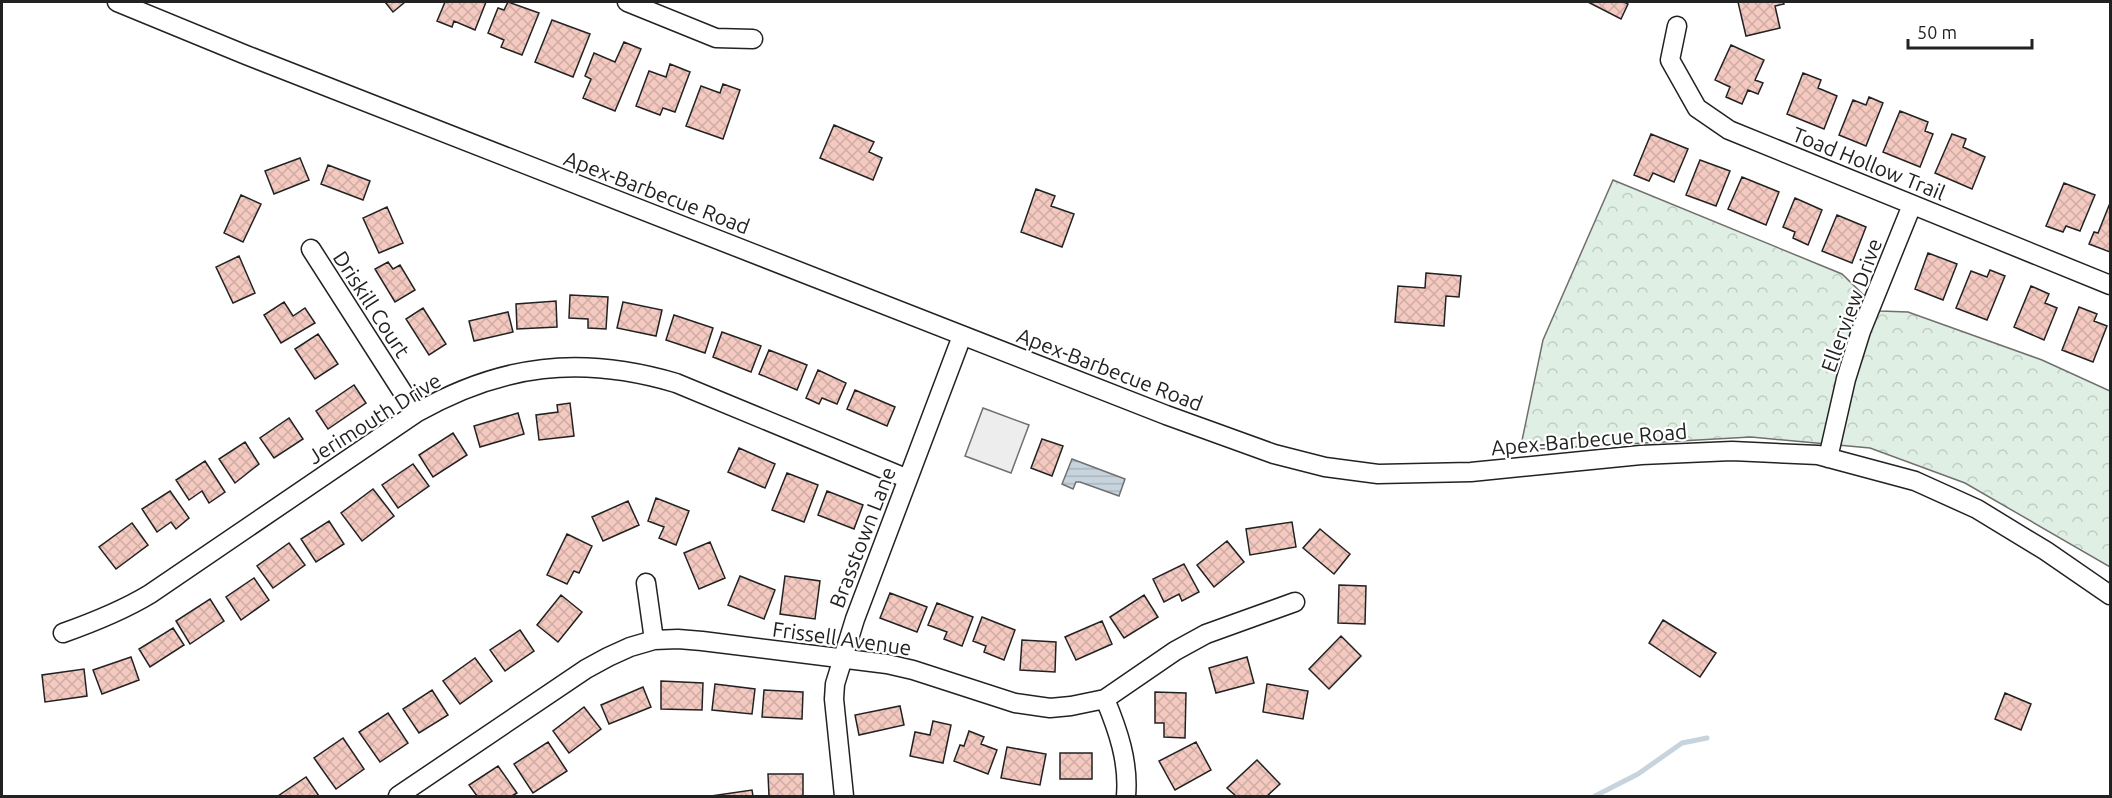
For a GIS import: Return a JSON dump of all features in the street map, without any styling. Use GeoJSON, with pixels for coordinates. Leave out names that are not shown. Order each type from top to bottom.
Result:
{"type":"FeatureCollection","features":[{"type":"Feature","properties":{"kind":"street","name":"Apex-Barbecue Road"},"geometry":{"type":"LineString","coordinates":[[117,2],[246,55],[962,336],[1274,454],[1325,467],[1378,474],[1471,472],[1641,455],[1732,451],[1791,452],[1828,458],[1915,481],[1977,509],[2054,556],[2110,595]]}},
{"type":"Feature","properties":{"kind":"street"},"geometry":{"type":"LineString","coordinates":[[627,2],[716,38],[753,39]]}},
{"type":"Feature","properties":{"kind":"street","name":"Toad Hollow Trail"},"geometry":{"type":"LineString","coordinates":[[1677,26],[1670,60],[1697,108],[1729,130],[2110,285]]}},
{"type":"Feature","properties":{"kind":"street","name":"Ellerview Drive"},"geometry":{"type":"LineString","coordinates":[[1828,458],[1846,379],[1861,331],[1912,205]]}},
{"type":"Feature","properties":{"kind":"street","name":"Driskill Court"},"geometry":{"type":"LineString","coordinates":[[311,249],[416,413]]}},
{"type":"Feature","properties":{"kind":"street","name":"Brasstown Lane"},"geometry":{"type":"LineString","coordinates":[[844,796],[834,699],[835,684],[855,619],[962,336]]}},
{"type":"Feature","properties":{"kind":"street","name":"Jerimouth Drive"},"geometry":{"type":"LineString","coordinates":[[63,633],[125,609],[150,594],[416,413],[442,398],[467,387],[517,372],[577,366],[631,372],[676,383],[908,479]]}},
{"type":"Feature","properties":{"kind":"street"},"geometry":{"type":"LineString","coordinates":[[646,584],[654,640]]}},
{"type":"Feature","properties":{"kind":"street","name":"Frissell Avenue"},"geometry":{"type":"LineString","coordinates":[[398,796],[586,669],[630,647],[654,640],[702,641],[887,664],[913,670],[987,695],[1050,708],[1105,699],[1175,651],[1206,634],[1295,602]]}},
{"type":"Feature","properties":{"kind":"street"},"geometry":{"type":"LineString","coordinates":[[1105,699],[1122,743],[1126,796]]}},
{"type":"Feature","properties":{"kind":"green space"},"geometry":{"type":"Polygon","coordinates":[[[1613,180],[1842,274],[1880,311],[1908,312],[2042,360],[2110,391],[2110,567],[1965,483],[1870,448],[1751,437],[1520,450],[1543,340],[1613,180]]]}},
{"type":"Feature","properties":{"kind":"shaded area"},"geometry":{"type":"Polygon","coordinates":[[[983,408],[1029,425],[1011,473],[965,456],[983,408]]]}},
{"type":"Feature","properties":{"kind":"shaded area"},"geometry":{"type":"Polygon","coordinates":[[[1072,459],[1125,479],[1119,496],[1080,482],[1076,482],[1073,489],[1062,484],[1072,459]]]}},
{"type":"Feature","properties":{"kind":"building"},"geometry":{"type":"Polygon","coordinates":[[[385,2],[405,2],[393,12],[385,2]]]}},
{"type":"Feature","properties":{"kind":"building"},"geometry":{"type":"Polygon","coordinates":[[[445,2],[486,2],[475,30],[454,21],[452,27],[437,21],[445,2]]]}},
{"type":"Feature","properties":{"kind":"building"},"geometry":{"type":"Polygon","coordinates":[[[508,2],[539,13],[522,55],[501,47],[504,40],[488,33],[498,8],[504,10],[508,2]]]}},
{"type":"Feature","properties":{"kind":"building"},"geometry":{"type":"Polygon","coordinates":[[[1588,2],[1624,2],[1628,4],[1621,19],[1588,2]]]}},
{"type":"Feature","properties":{"kind":"building"},"geometry":{"type":"Polygon","coordinates":[[[1738,2],[1783,2],[1784,4],[1775,6],[1780,28],[1746,36],[1738,2]]]}},
{"type":"Feature","properties":{"kind":"building"},"geometry":{"type":"Polygon","coordinates":[[[552,20],[590,34],[573,77],[535,62],[552,20]]]}},
{"type":"Feature","properties":{"kind":"building"},"geometry":{"type":"Polygon","coordinates":[[[624,42],[641,49],[615,111],[583,98],[591,79],[585,76],[594,53],[615,62],[624,42]]]}},
{"type":"Feature","properties":{"kind":"building"},"geometry":{"type":"Polygon","coordinates":[[[1731,45],[1764,60],[1755,80],[1763,83],[1758,94],[1748,90],[1742,104],[1726,97],[1730,87],[1715,80],[1731,45]]]}},
{"type":"Feature","properties":{"kind":"building"},"geometry":{"type":"Polygon","coordinates":[[[670,64],[690,72],[675,112],[663,108],[660,115],[636,106],[649,71],[666,77],[670,64]]]}},
{"type":"Feature","properties":{"kind":"building"},"geometry":{"type":"Polygon","coordinates":[[[1803,73],[1821,80],[1818,88],[1837,96],[1824,129],[1787,114],[1803,73]]]}},
{"type":"Feature","properties":{"kind":"building"},"geometry":{"type":"Polygon","coordinates":[[[723,84],[740,90],[723,139],[686,126],[701,86],[720,93],[723,84]]]}},
{"type":"Feature","properties":{"kind":"building"},"geometry":{"type":"Polygon","coordinates":[[[1869,97],[1883,103],[1866,146],[1839,135],[1853,100],[1866,105],[1869,97]]]}},
{"type":"Feature","properties":{"kind":"building"},"geometry":{"type":"Polygon","coordinates":[[[1900,111],[1928,122],[1925,131],[1933,134],[1920,167],[1883,152],[1900,111]]]}},
{"type":"Feature","properties":{"kind":"building"},"geometry":{"type":"Polygon","coordinates":[[[834,125],[874,142],[869,152],[882,158],[873,180],[820,158],[834,125]]]}},
{"type":"Feature","properties":{"kind":"building"},"geometry":{"type":"Polygon","coordinates":[[[1651,134],[1688,149],[1674,182],[1653,173],[1649,181],[1634,175],[1651,134]]]}},
{"type":"Feature","properties":{"kind":"building"},"geometry":{"type":"Polygon","coordinates":[[[1952,134],[1966,139],[1963,147],[1985,157],[1972,189],[1935,173],[1952,134]]]}},
{"type":"Feature","properties":{"kind":"building"},"geometry":{"type":"Polygon","coordinates":[[[300,158],[309,180],[274,194],[265,171],[300,158]]]}},
{"type":"Feature","properties":{"kind":"building"},"geometry":{"type":"Polygon","coordinates":[[[1700,160],[1730,171],[1716,206],[1686,195],[1700,160]]]}},
{"type":"Feature","properties":{"kind":"building"},"geometry":{"type":"Polygon","coordinates":[[[328,165],[370,181],[363,200],[321,184],[328,165]]]}},
{"type":"Feature","properties":{"kind":"building"},"geometry":{"type":"Polygon","coordinates":[[[1742,177],[1779,192],[1766,225],[1728,209],[1742,177]]]}},
{"type":"Feature","properties":{"kind":"building"},"geometry":{"type":"Polygon","coordinates":[[[2064,183],[2095,195],[2080,231],[2066,226],[2063,232],[2046,226],[2064,183]]]}},
{"type":"Feature","properties":{"kind":"building"},"geometry":{"type":"Polygon","coordinates":[[[1036,189],[1055,196],[1051,206],[1074,214],[1062,247],[1021,232],[1036,189]]]}},
{"type":"Feature","properties":{"kind":"building"},"geometry":{"type":"Polygon","coordinates":[[[241,195],[261,204],[243,242],[224,233],[241,195]]]}},
{"type":"Feature","properties":{"kind":"building"},"geometry":{"type":"Polygon","coordinates":[[[1795,198],[1822,210],[1808,245],[1793,238],[1795,232],[1783,227],[1795,198]]]}},
{"type":"Feature","properties":{"kind":"building"},"geometry":{"type":"Polygon","coordinates":[[[2110,203],[2110,252],[2089,244],[2094,232],[2098,233],[2110,203]]]}},
{"type":"Feature","properties":{"kind":"building"},"geometry":{"type":"Polygon","coordinates":[[[387,207],[403,243],[379,253],[363,218],[387,207]]]}},
{"type":"Feature","properties":{"kind":"building"},"geometry":{"type":"Polygon","coordinates":[[[1837,215],[1866,227],[1852,263],[1822,251],[1837,215]]]}},
{"type":"Feature","properties":{"kind":"building"},"geometry":{"type":"Polygon","coordinates":[[[1928,253],[1957,264],[1943,300],[1915,289],[1928,253]]]}},
{"type":"Feature","properties":{"kind":"building"},"geometry":{"type":"Polygon","coordinates":[[[239,256],[255,293],[233,303],[216,267],[239,256]]]}},
{"type":"Feature","properties":{"kind":"building"},"geometry":{"type":"Polygon","coordinates":[[[388,262],[393,269],[400,265],[415,290],[395,302],[375,269],[388,262]]]}},
{"type":"Feature","properties":{"kind":"building"},"geometry":{"type":"Polygon","coordinates":[[[1990,270],[2005,276],[1987,320],[1956,308],[1971,271],[1987,277],[1990,270]]]}},
{"type":"Feature","properties":{"kind":"building"},"geometry":{"type":"Polygon","coordinates":[[[1426,273],[1461,276],[1459,297],[1446,296],[1444,326],[1395,322],[1398,286],[1425,288],[1426,273]]]}},
{"type":"Feature","properties":{"kind":"building"},"geometry":{"type":"Polygon","coordinates":[[[2031,286],[2049,294],[2045,303],[2057,308],[2044,340],[2014,327],[2031,286]]]}},
{"type":"Feature","properties":{"kind":"building"},"geometry":{"type":"Polygon","coordinates":[[[570,295],[608,297],[606,329],[588,328],[588,319],[569,318],[570,295]]]}},
{"type":"Feature","properties":{"kind":"building"},"geometry":{"type":"Polygon","coordinates":[[[556,301],[557,327],[517,329],[516,304],[556,301]]]}},
{"type":"Feature","properties":{"kind":"building"},"geometry":{"type":"Polygon","coordinates":[[[284,302],[293,316],[305,308],[315,323],[281,343],[264,315],[284,302]]]}},
{"type":"Feature","properties":{"kind":"building"},"geometry":{"type":"Polygon","coordinates":[[[623,302],[662,310],[656,336],[617,328],[623,302]]]}},
{"type":"Feature","properties":{"kind":"building"},"geometry":{"type":"Polygon","coordinates":[[[2079,307],[2097,314],[2094,321],[2107,326],[2093,362],[2062,350],[2079,307]]]}},
{"type":"Feature","properties":{"kind":"building"},"geometry":{"type":"Polygon","coordinates":[[[423,308],[446,344],[429,355],[406,319],[423,308]]]}},
{"type":"Feature","properties":{"kind":"building"},"geometry":{"type":"Polygon","coordinates":[[[508,312],[513,332],[474,341],[469,321],[508,312]]]}},
{"type":"Feature","properties":{"kind":"building"},"geometry":{"type":"Polygon","coordinates":[[[674,315],[713,328],[705,353],[666,340],[674,315]]]}},
{"type":"Feature","properties":{"kind":"building"},"geometry":{"type":"Polygon","coordinates":[[[722,332],[761,346],[751,372],[713,357],[722,332]]]}},
{"type":"Feature","properties":{"kind":"building"},"geometry":{"type":"Polygon","coordinates":[[[318,334],[338,364],[315,379],[295,349],[318,334]]]}},
{"type":"Feature","properties":{"kind":"building"},"geometry":{"type":"Polygon","coordinates":[[[769,350],[807,365],[797,390],[759,374],[769,350]]]}},
{"type":"Feature","properties":{"kind":"building"},"geometry":{"type":"Polygon","coordinates":[[[818,370],[846,383],[837,404],[822,398],[819,404],[806,398],[818,370]]]}},
{"type":"Feature","properties":{"kind":"building"},"geometry":{"type":"Polygon","coordinates":[[[354,385],[366,403],[328,429],[316,411],[354,385]]]}},
{"type":"Feature","properties":{"kind":"building"},"geometry":{"type":"Polygon","coordinates":[[[855,390],[895,407],[887,426],[847,409],[855,390]]]}},
{"type":"Feature","properties":{"kind":"building"},"geometry":{"type":"Polygon","coordinates":[[[570,403],[574,436],[539,440],[536,415],[558,412],[557,405],[570,403]]]}},
{"type":"Feature","properties":{"kind":"building"},"geometry":{"type":"Polygon","coordinates":[[[518,413],[524,434],[480,447],[474,426],[518,413]]]}},
{"type":"Feature","properties":{"kind":"building"},"geometry":{"type":"Polygon","coordinates":[[[289,418],[303,439],[274,458],[260,438],[289,418]]]}},
{"type":"Feature","properties":{"kind":"building"},"geometry":{"type":"Polygon","coordinates":[[[453,433],[467,455],[433,477],[419,455],[453,433]]]}},
{"type":"Feature","properties":{"kind":"building"},"geometry":{"type":"Polygon","coordinates":[[[1042,439],[1063,446],[1052,476],[1031,468],[1042,439]]]}},
{"type":"Feature","properties":{"kind":"building"},"geometry":{"type":"Polygon","coordinates":[[[245,442],[259,464],[235,483],[219,459],[245,442]]]}},
{"type":"Feature","properties":{"kind":"building"},"geometry":{"type":"Polygon","coordinates":[[[739,448],[775,464],[765,488],[728,472],[739,448]]]}},
{"type":"Feature","properties":{"kind":"building"},"geometry":{"type":"Polygon","coordinates":[[[205,461],[225,492],[209,503],[202,491],[189,500],[176,480],[205,461]]]}},
{"type":"Feature","properties":{"kind":"building"},"geometry":{"type":"Polygon","coordinates":[[[413,464],[429,486],[398,508],[382,485],[413,464]]]}},
{"type":"Feature","properties":{"kind":"building"},"geometry":{"type":"Polygon","coordinates":[[[787,473],[818,485],[804,522],[772,510],[787,473]]]}},
{"type":"Feature","properties":{"kind":"building"},"geometry":{"type":"Polygon","coordinates":[[[373,489],[394,516],[362,541],[341,513],[373,489]]]}},
{"type":"Feature","properties":{"kind":"building"},"geometry":{"type":"Polygon","coordinates":[[[170,491],[189,518],[176,529],[171,522],[157,532],[142,509],[170,491]]]}},
{"type":"Feature","properties":{"kind":"building"},"geometry":{"type":"Polygon","coordinates":[[[827,491],[863,505],[854,529],[818,515],[827,491]]]}},
{"type":"Feature","properties":{"kind":"building"},"geometry":{"type":"Polygon","coordinates":[[[656,498],[689,511],[676,545],[659,538],[664,527],[648,521],[656,498]]]}},
{"type":"Feature","properties":{"kind":"building"},"geometry":{"type":"Polygon","coordinates":[[[628,501],[639,525],[603,541],[592,517],[628,501]]]}},
{"type":"Feature","properties":{"kind":"building"},"geometry":{"type":"Polygon","coordinates":[[[329,521],[344,544],[316,562],[301,539],[329,521]]]}},
{"type":"Feature","properties":{"kind":"building"},"geometry":{"type":"Polygon","coordinates":[[[1292,522],[1296,547],[1250,555],[1246,529],[1292,522]]]}},
{"type":"Feature","properties":{"kind":"building"},"geometry":{"type":"Polygon","coordinates":[[[132,523],[148,545],[116,569],[99,547],[132,523]]]}},
{"type":"Feature","properties":{"kind":"building"},"geometry":{"type":"Polygon","coordinates":[[[1320,529],[1350,554],[1334,574],[1303,548],[1320,529]]]}},
{"type":"Feature","properties":{"kind":"building"},"geometry":{"type":"Polygon","coordinates":[[[567,534],[592,546],[579,573],[574,571],[567,584],[547,575],[567,534]]]}},
{"type":"Feature","properties":{"kind":"building"},"geometry":{"type":"Polygon","coordinates":[[[1227,541],[1244,562],[1214,587],[1197,565],[1227,541]]]}},
{"type":"Feature","properties":{"kind":"building"},"geometry":{"type":"Polygon","coordinates":[[[710,542],[725,578],[699,589],[684,553],[710,542]]]}},
{"type":"Feature","properties":{"kind":"building"},"geometry":{"type":"Polygon","coordinates":[[[289,543],[305,565],[273,588],[257,566],[289,543]]]}},
{"type":"Feature","properties":{"kind":"building"},"geometry":{"type":"Polygon","coordinates":[[[1184,564],[1199,592],[1182,601],[1179,594],[1164,602],[1153,579],[1184,564]]]}},
{"type":"Feature","properties":{"kind":"building"},"geometry":{"type":"Polygon","coordinates":[[[740,576],[775,590],[764,619],[728,605],[740,576]]]}},
{"type":"Feature","properties":{"kind":"building"},"geometry":{"type":"Polygon","coordinates":[[[785,576],[820,581],[815,619],[780,614],[785,576]]]}},
{"type":"Feature","properties":{"kind":"building"},"geometry":{"type":"Polygon","coordinates":[[[254,578],[269,600],[241,620],[226,597],[254,578]]]}},
{"type":"Feature","properties":{"kind":"building"},"geometry":{"type":"Polygon","coordinates":[[[1339,585],[1366,586],[1365,624],[1338,623],[1339,585]]]}},
{"type":"Feature","properties":{"kind":"building"},"geometry":{"type":"Polygon","coordinates":[[[890,593],[927,607],[917,632],[880,618],[890,593]]]}},
{"type":"Feature","properties":{"kind":"building"},"geometry":{"type":"Polygon","coordinates":[[[561,595],[582,612],[558,642],[537,625],[561,595]]]}},
{"type":"Feature","properties":{"kind":"building"},"geometry":{"type":"Polygon","coordinates":[[[1144,595],[1158,617],[1124,638],[1110,617],[1144,595]]]}},
{"type":"Feature","properties":{"kind":"building"},"geometry":{"type":"Polygon","coordinates":[[[210,599],[224,621],[190,644],[176,621],[210,599]]]}},
{"type":"Feature","properties":{"kind":"building"},"geometry":{"type":"Polygon","coordinates":[[[937,603],[973,617],[962,646],[944,639],[947,632],[928,625],[937,603]]]}},
{"type":"Feature","properties":{"kind":"building"},"geometry":{"type":"Polygon","coordinates":[[[982,617],[1015,630],[1004,660],[984,652],[986,646],[973,641],[982,617]]]}},
{"type":"Feature","properties":{"kind":"building"},"geometry":{"type":"Polygon","coordinates":[[[1663,620],[1716,653],[1700,677],[1649,643],[1663,620]]]}},
{"type":"Feature","properties":{"kind":"building"},"geometry":{"type":"Polygon","coordinates":[[[1102,621],[1112,644],[1076,660],[1065,637],[1102,621]]]}},
{"type":"Feature","properties":{"kind":"building"},"geometry":{"type":"Polygon","coordinates":[[[173,628],[184,645],[150,667],[139,649],[173,628]]]}},
{"type":"Feature","properties":{"kind":"building"},"geometry":{"type":"Polygon","coordinates":[[[520,630],[534,651],[505,671],[490,650],[520,630]]]}},
{"type":"Feature","properties":{"kind":"building"},"geometry":{"type":"Polygon","coordinates":[[[1341,636],[1361,656],[1329,689],[1309,669],[1341,636]]]}},
{"type":"Feature","properties":{"kind":"building"},"geometry":{"type":"Polygon","coordinates":[[[1022,640],[1056,642],[1055,672],[1020,670],[1022,640]]]}},
{"type":"Feature","properties":{"kind":"building"},"geometry":{"type":"Polygon","coordinates":[[[131,657],[139,680],[102,694],[93,670],[131,657]]]}},
{"type":"Feature","properties":{"kind":"building"},"geometry":{"type":"Polygon","coordinates":[[[1247,657],[1254,683],[1216,693],[1209,668],[1247,657]]]}},
{"type":"Feature","properties":{"kind":"building"},"geometry":{"type":"Polygon","coordinates":[[[475,658],[492,681],[460,704],[443,681],[475,658]]]}},
{"type":"Feature","properties":{"kind":"building"},"geometry":{"type":"Polygon","coordinates":[[[84,669],[87,696],[45,702],[42,675],[84,669]]]}},
{"type":"Feature","properties":{"kind":"building"},"geometry":{"type":"Polygon","coordinates":[[[661,681],[703,683],[702,710],[661,709],[661,681]]]}},
{"type":"Feature","properties":{"kind":"building"},"geometry":{"type":"Polygon","coordinates":[[[715,684],[755,689],[752,714],[712,710],[715,684]]]}},
{"type":"Feature","properties":{"kind":"building"},"geometry":{"type":"Polygon","coordinates":[[[1267,684],[1308,691],[1303,719],[1263,712],[1267,684]]]}},
{"type":"Feature","properties":{"kind":"building"},"geometry":{"type":"Polygon","coordinates":[[[643,687],[651,707],[609,724],[601,705],[643,687]]]}},
{"type":"Feature","properties":{"kind":"building"},"geometry":{"type":"Polygon","coordinates":[[[432,690],[448,715],[419,733],[403,709],[432,690]]]}},
{"type":"Feature","properties":{"kind":"building"},"geometry":{"type":"Polygon","coordinates":[[[764,690],[803,692],[802,719],[762,717],[764,690]]]}},
{"type":"Feature","properties":{"kind":"building"},"geometry":{"type":"Polygon","coordinates":[[[1155,692],[1186,693],[1185,738],[1164,737],[1164,723],[1155,723],[1155,692]]]}},
{"type":"Feature","properties":{"kind":"building"},"geometry":{"type":"Polygon","coordinates":[[[2005,693],[2031,704],[2021,730],[1995,719],[2005,693]]]}},
{"type":"Feature","properties":{"kind":"building"},"geometry":{"type":"Polygon","coordinates":[[[900,706],[904,725],[859,735],[855,715],[900,706]]]}},
{"type":"Feature","properties":{"kind":"building"},"geometry":{"type":"Polygon","coordinates":[[[584,707],[601,729],[569,753],[553,731],[584,707]]]}},
{"type":"Feature","properties":{"kind":"building"},"geometry":{"type":"Polygon","coordinates":[[[388,713],[408,743],[380,762],[359,732],[388,713]]]}},
{"type":"Feature","properties":{"kind":"building"},"geometry":{"type":"Polygon","coordinates":[[[933,721],[951,725],[943,763],[910,756],[915,732],[930,735],[933,721]]]}},
{"type":"Feature","properties":{"kind":"building"},"geometry":{"type":"Polygon","coordinates":[[[969,731],[984,737],[981,744],[997,750],[988,774],[954,761],[960,745],[964,746],[969,731]]]}},
{"type":"Feature","properties":{"kind":"building"},"geometry":{"type":"Polygon","coordinates":[[[343,738],[364,769],[336,789],[314,758],[343,738]]]}},
{"type":"Feature","properties":{"kind":"building"},"geometry":{"type":"Polygon","coordinates":[[[548,742],[567,771],[533,793],[514,764],[548,742]]]}},
{"type":"Feature","properties":{"kind":"building"},"geometry":{"type":"Polygon","coordinates":[[[1196,742],[1211,770],[1175,790],[1159,761],[1196,742]]]}},
{"type":"Feature","properties":{"kind":"building"},"geometry":{"type":"Polygon","coordinates":[[[1007,747],[1046,754],[1040,785],[1001,778],[1007,747]]]}},
{"type":"Feature","properties":{"kind":"building"},"geometry":{"type":"Polygon","coordinates":[[[1060,753],[1092,753],[1092,779],[1060,779],[1060,753]]]}},
{"type":"Feature","properties":{"kind":"building"},"geometry":{"type":"Polygon","coordinates":[[[1257,760],[1280,784],[1267,796],[1236,796],[1227,788],[1257,760]]]}},
{"type":"Feature","properties":{"kind":"building"},"geometry":{"type":"Polygon","coordinates":[[[498,766],[517,793],[512,796],[477,796],[469,785],[498,766]]]}},
{"type":"Feature","properties":{"kind":"building"},"geometry":{"type":"Polygon","coordinates":[[[768,774],[803,774],[803,796],[769,796],[768,774]]]}},
{"type":"Feature","properties":{"kind":"building"},"geometry":{"type":"Polygon","coordinates":[[[306,777],[319,796],[278,796],[306,777]]]}},
{"type":"Feature","properties":{"kind":"building"},"geometry":{"type":"Polygon","coordinates":[[[752,790],[753,796],[711,796],[752,790]]]}},
{"type":"Feature","properties":{"kind":"waterway"},"geometry":{"type":"LineString","coordinates":[[1595,796],[1638,774],[1682,743],[1707,738]]}}]}
